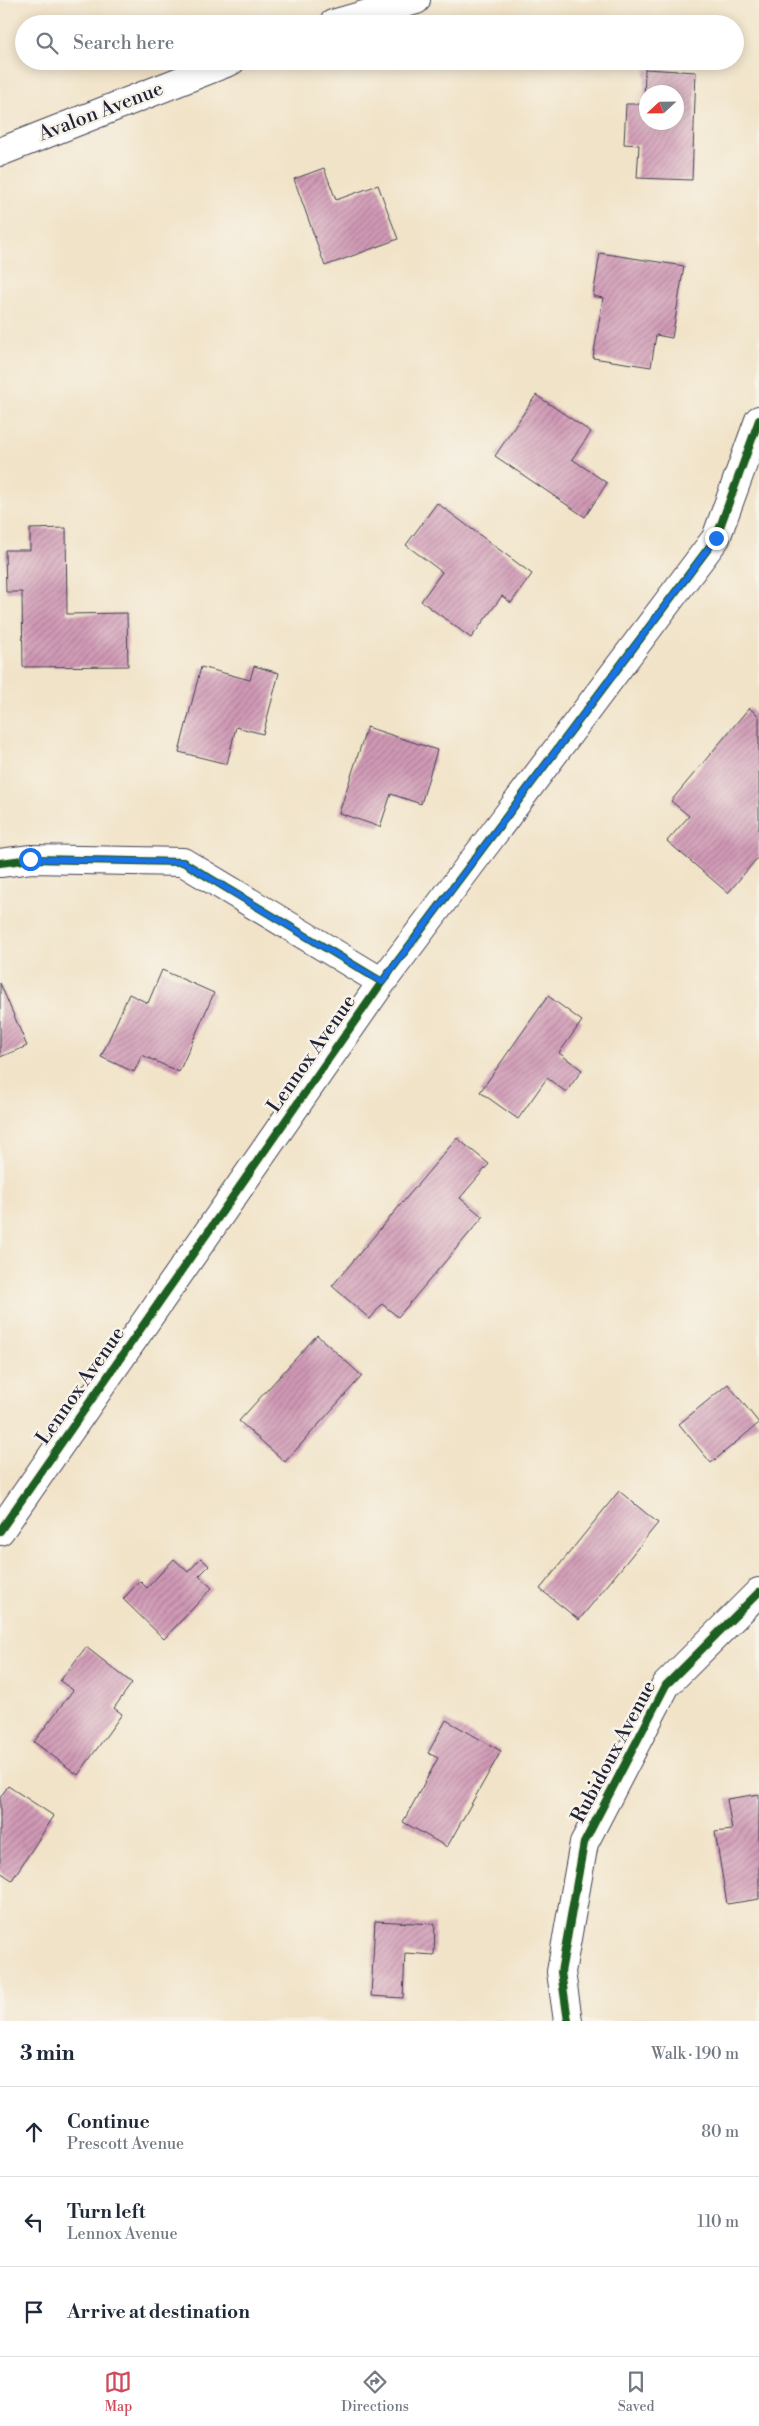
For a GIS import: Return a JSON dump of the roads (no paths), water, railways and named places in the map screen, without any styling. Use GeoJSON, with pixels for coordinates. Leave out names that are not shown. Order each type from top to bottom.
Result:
{"type":"FeatureCollection","features":[{"type":"Feature","properties":{"kind":"street"},"geometry":{"type":"LineString","coordinates":[[365,15],[416,0]]}},
{"type":"Feature","properties":{"kind":"street","name":"Avalon Avenue"},"geometry":{"type":"LineString","coordinates":[[0,152],[208,70]]}},
{"type":"Feature","properties":{"kind":"street","name":"Lennox Avenue"},"geometry":{"type":"LineString","coordinates":[[0,1531],[382,982],[716,538],[759,420]]}},
{"type":"Feature","properties":{"kind":"street"},"geometry":{"type":"LineString","coordinates":[[0,864],[30,859],[183,862],[382,982]]}},
{"type":"Feature","properties":{"kind":"street","name":"Rubidoux Avenue"},"geometry":{"type":"LineString","coordinates":[[568,2021],[561,1972],[584,1843],[666,1685],[759,1592]]}}]}
